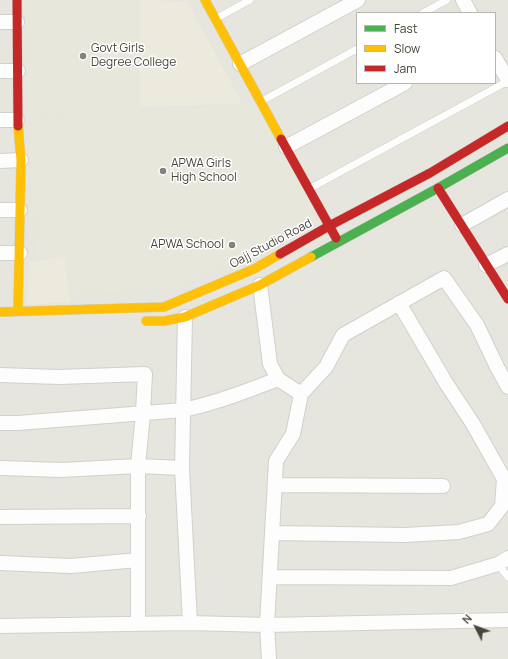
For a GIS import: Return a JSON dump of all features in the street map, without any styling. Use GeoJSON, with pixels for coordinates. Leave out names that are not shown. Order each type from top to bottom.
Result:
{"type":"FeatureCollection","features":[{"type":"Feature","properties":{"kind":"street"},"geometry":{"type":"LineString","coordinates":[[17,0],[17,120],[21,160],[18,311]]}},
{"type":"Feature","properties":{"kind":"street"},"geometry":{"type":"LineString","coordinates":[[205,0],[339,243]]}},
{"type":"Feature","properties":{"kind":"street"},"geometry":{"type":"LineString","coordinates":[[240,64],[358,0]]}},
{"type":"Feature","properties":{"kind":"street"},"geometry":{"type":"LineString","coordinates":[[463,0],[469,12]]}},
{"type":"Feature","properties":{"kind":"street"},"geometry":{"type":"LineString","coordinates":[[0,22],[17,22]]}},
{"type":"Feature","properties":{"kind":"street"},"geometry":{"type":"LineString","coordinates":[[496,60],[508,81]]}},
{"type":"Feature","properties":{"kind":"street"},"geometry":{"type":"LineString","coordinates":[[0,71],[18,71]]}},
{"type":"Feature","properties":{"kind":"street"},"geometry":{"type":"LineString","coordinates":[[286,146],[403,84]]}},
{"type":"Feature","properties":{"kind":"street"},"geometry":{"type":"LineString","coordinates":[[0,120],[17,120]]}},
{"type":"Feature","properties":{"kind":"street","name":"Oajj Studio Road"},"geometry":{"type":"LineString","coordinates":[[0,312],[164,308],[254,269],[330,226],[430,173],[508,126]]}},
{"type":"Feature","properties":{"kind":"street"},"geometry":{"type":"LineString","coordinates":[[140,321],[164,321],[185,317],[260,285],[315,254],[339,243],[508,148]]}},
{"type":"Feature","properties":{"kind":"street"},"geometry":{"type":"LineString","coordinates":[[0,161],[21,160]]}},
{"type":"Feature","properties":{"kind":"street"},"geometry":{"type":"LineString","coordinates":[[430,173],[508,300]]}},
{"type":"Feature","properties":{"kind":"street"},"geometry":{"type":"LineString","coordinates":[[462,225],[508,199]]}},
{"type":"Feature","properties":{"kind":"street"},"geometry":{"type":"LineString","coordinates":[[0,210],[20,210]]}},
{"type":"Feature","properties":{"kind":"street"},"geometry":{"type":"LineString","coordinates":[[0,253],[20,253]]}},
{"type":"Feature","properties":{"kind":"street"},"geometry":{"type":"LineString","coordinates":[[486,265],[508,254]]}},
{"type":"Feature","properties":{"kind":"street"},"geometry":{"type":"LineString","coordinates":[[269,659],[267,625],[276,461],[293,434],[301,394],[326,366],[343,335],[444,278],[477,325],[496,367],[508,387]]}},
{"type":"Feature","properties":{"kind":"street"},"geometry":{"type":"LineString","coordinates":[[260,285],[270,364],[278,379],[301,394]]}},
{"type":"Feature","properties":{"kind":"street"},"geometry":{"type":"LineString","coordinates":[[272,533],[404,535],[459,532],[488,524],[502,506],[504,480],[473,424],[446,383],[399,303]]}},
{"type":"Feature","properties":{"kind":"street"},"geometry":{"type":"LineString","coordinates":[[185,317],[182,468],[190,623]]}},
{"type":"Feature","properties":{"kind":"street"},"geometry":{"type":"LineString","coordinates":[[0,376],[59,377],[145,374],[138,466],[138,624]]}},
{"type":"Feature","properties":{"kind":"street"},"geometry":{"type":"LineString","coordinates":[[0,423],[18,423],[183,410],[202,406],[236,395],[278,379]]}},
{"type":"Feature","properties":{"kind":"street"},"geometry":{"type":"LineString","coordinates":[[0,468],[61,470],[138,466],[182,468]]}},
{"type":"Feature","properties":{"kind":"street"},"geometry":{"type":"LineString","coordinates":[[275,485],[443,486]]}},
{"type":"Feature","properties":{"kind":"street"},"geometry":{"type":"LineString","coordinates":[[0,517],[139,516]]}},
{"type":"Feature","properties":{"kind":"street"},"geometry":{"type":"LineString","coordinates":[[0,563],[71,566],[138,560]]}},
{"type":"Feature","properties":{"kind":"street"},"geometry":{"type":"LineString","coordinates":[[270,577],[451,578],[503,561]]}},
{"type":"Feature","properties":{"kind":"street"},"geometry":{"type":"LineString","coordinates":[[0,626],[190,623],[267,625],[508,620]]}},
{"type":"Feature","properties":{"kind":"lane"},"geometry":{"type":"LineString","coordinates":[[215,19],[250,0]]}},
{"type":"Feature","properties":{"kind":"lane"},"geometry":{"type":"LineString","coordinates":[[425,12],[447,0]]}},
{"type":"Feature","properties":{"kind":"lane"},"geometry":{"type":"LineString","coordinates":[[261,101],[356,50]]}},
{"type":"Feature","properties":{"kind":"lane"},"geometry":{"type":"LineString","coordinates":[[309,189],[508,81]]}},
{"type":"Feature","properties":{"kind":"lane"},"geometry":{"type":"LineString","coordinates":[[503,561],[508,577]]}},
{"type":"Feature","properties":{"kind":"shaded area"},"geometry":{"type":"Polygon","coordinates":[[[0,0],[508,0],[508,659],[0,659],[0,0]]]}},
{"type":"Feature","properties":{"kind":"shaded area","name":"APWA Girls High School"},"geometry":{"type":"Polygon","coordinates":[[[25,0],[140,1],[140,111],[257,102],[322,221],[184,287],[68,296],[66,255],[35,259],[29,121],[132,112],[27,120],[25,0]]]}},
{"type":"Feature","properties":{"kind":"shaded area"},"geometry":{"type":"Polygon","coordinates":[[[139,0],[187,1],[243,104],[139,107],[139,0]]]}},
{"type":"Feature","properties":{"kind":"shaded area"},"geometry":{"type":"Polygon","coordinates":[[[69,255],[71,302],[27,305],[29,262],[69,255]]]}},
{"type":"Feature","properties":{"kind":"traffic: fast"},"geometry":{"type":"LineString","coordinates":[[311,257],[508,148]]}},
{"type":"Feature","properties":{"kind":"traffic: slow"},"geometry":{"type":"LineString","coordinates":[[205,0],[281,139]]}},
{"type":"Feature","properties":{"kind":"traffic: slow"},"geometry":{"type":"LineString","coordinates":[[18,126],[21,160],[18,311]]}},
{"type":"Feature","properties":{"kind":"traffic: slow"},"geometry":{"type":"LineString","coordinates":[[0,312],[164,307],[254,269],[280,254]]}},
{"type":"Feature","properties":{"kind":"traffic: slow"},"geometry":{"type":"LineString","coordinates":[[146,321],[164,321],[185,317],[260,285],[311,257]]}},
{"type":"Feature","properties":{"kind":"traffic: jam"},"geometry":{"type":"LineString","coordinates":[[17,0],[18,126]]}},
{"type":"Feature","properties":{"kind":"traffic: jam"},"geometry":{"type":"LineString","coordinates":[[280,254],[329,226],[430,173],[508,126]]}},
{"type":"Feature","properties":{"kind":"traffic: jam"},"geometry":{"type":"LineString","coordinates":[[281,139],[336,238]]}},
{"type":"Feature","properties":{"kind":"traffic: jam"},"geometry":{"type":"LineString","coordinates":[[438,188],[508,299]]}},
{"type":"Feature","properties":{"kind":"place","name":"Govt Girls Degree College"},"geometry":{"type":"Point","coordinates":[83,56]}},
{"type":"Feature","properties":{"kind":"place","name":"APWA Girls High School"},"geometry":{"type":"Point","coordinates":[163,171]}},
{"type":"Feature","properties":{"kind":"place","name":"APWA School"},"geometry":{"type":"Point","coordinates":[232,245]}}]}
